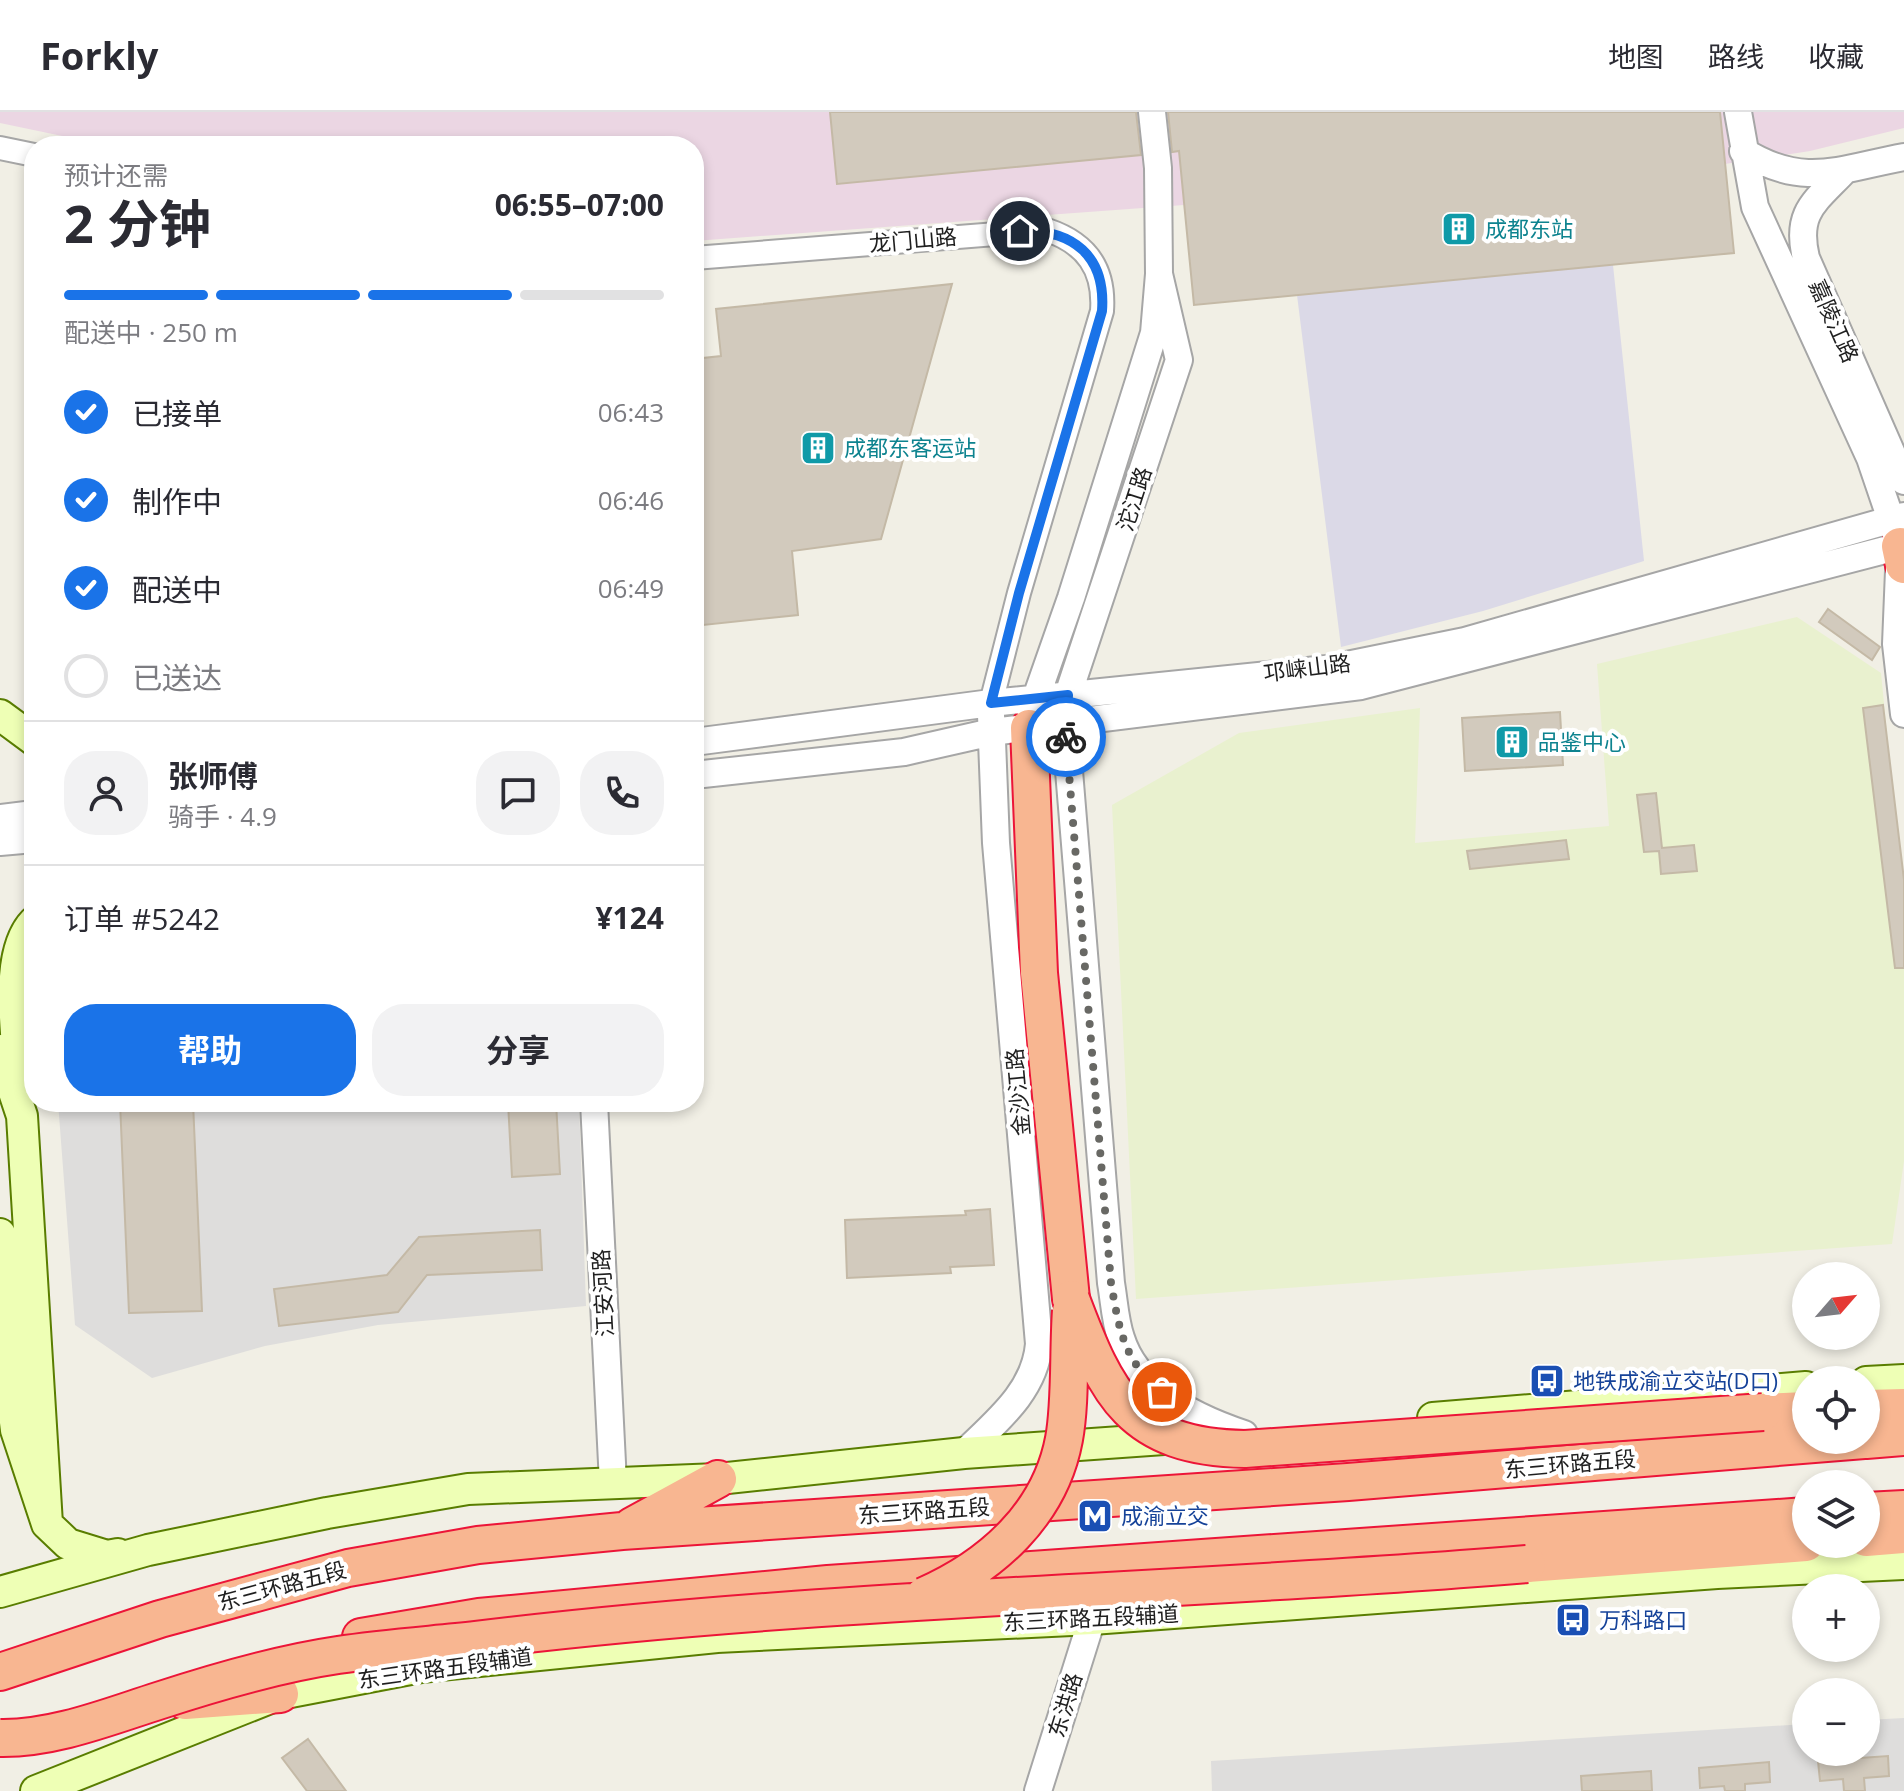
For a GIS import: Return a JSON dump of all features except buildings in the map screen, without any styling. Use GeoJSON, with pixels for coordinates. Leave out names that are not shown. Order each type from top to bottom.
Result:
{"type":"FeatureCollection","features":[{"type":"Feature","properties":{"kind":"highway"},"geometry":{"type":"LineString","coordinates":[[911,1601],[946,1586],[998,1550],[1030,1521],[1054,1479],[1065,1436],[1071,1299],[1039,973],[1031,713]]}},
{"type":"Feature","properties":{"kind":"highway"},"geometry":{"type":"LineString","coordinates":[[1071,1299],[1096,1365],[1109,1388],[1127,1409],[1182,1443],[1245,1449],[1792,1411]]}},
{"type":"Feature","properties":{"kind":"highway","name":"东三环路五段"},"geometry":{"type":"LineString","coordinates":[[1880,1439],[1904,1437]]}},
{"type":"Feature","properties":{"kind":"highway","name":"东三环路五段"},"geometry":{"type":"LineString","coordinates":[[0,1672],[160,1619],[348,1568],[478,1545],[622,1531],[1348,1482],[1792,1446]]}},
{"type":"Feature","properties":{"kind":"highway"},"geometry":{"type":"LineString","coordinates":[[622,1531],[718,1479]]}},
{"type":"Feature","properties":{"kind":"highway"},"geometry":{"type":"LineString","coordinates":[[1880,1510],[1904,1509]]}},
{"type":"Feature","properties":{"kind":"highway"},"geometry":{"type":"LineString","coordinates":[[0,1759],[88,1715],[188,1675],[293,1650],[479,1617],[828,1584],[1792,1517]]}},
{"type":"Feature","properties":{"kind":"highway"},"geometry":{"type":"LineString","coordinates":[[1880,1537],[1904,1535]]}},
{"type":"Feature","properties":{"kind":"highway"},"geometry":{"type":"LineString","coordinates":[[0,1737],[16,1738],[88,1715],[335,1655],[564,1628],[911,1601],[1387,1575],[1792,1544]]}},
{"type":"Feature","properties":{"kind":"highway"},"geometry":{"type":"LineString","coordinates":[[88,1715],[280,1694]]}},
{"type":"Feature","properties":{"kind":"main road"},"geometry":{"type":"LineString","coordinates":[[0,715],[24,733]]}},
{"type":"Feature","properties":{"kind":"main road"},"geometry":{"type":"LineString","coordinates":[[24,943],[18,955],[15,1002],[47,1524]]}},
{"type":"Feature","properties":{"kind":"main road"},"geometry":{"type":"LineString","coordinates":[[0,1050],[22,1116]]}},
{"type":"Feature","properties":{"kind":"main road"},"geometry":{"type":"LineString","coordinates":[[0,1234],[8,1367],[16,1430],[47,1524],[68,1544],[107,1556],[468,1489],[718,1479],[964,1453],[1244,1434],[1792,1388]]}},
{"type":"Feature","properties":{"kind":"main road"},"geometry":{"type":"LineString","coordinates":[[0,1592],[148,1550]]}},
{"type":"Feature","properties":{"kind":"main road","name":"东三环路五段辅道"},"geometry":{"type":"LineString","coordinates":[[280,1694],[421,1667],[717,1637],[1092,1619],[1717,1573],[1904,1564]]}},
{"type":"Feature","properties":{"kind":"main road"},"geometry":{"type":"LineString","coordinates":[[36,1791],[280,1694]]}},
{"type":"Feature","properties":{"kind":"street"},"geometry":{"type":"LineString","coordinates":[[1152,112],[1158,168]]}},
{"type":"Feature","properties":{"kind":"street"},"geometry":{"type":"LineString","coordinates":[[1031,713],[1071,598],[1154,333],[1159,274],[1158,168],[1162,112]]}},
{"type":"Feature","properties":{"kind":"street"},"geometry":{"type":"LineString","coordinates":[[1738,113],[1755,207],[1870,458],[1900,538],[1896,644],[1904,714]]}},
{"type":"Feature","properties":{"kind":"street"},"geometry":{"type":"LineString","coordinates":[[0,148],[24,153]]}},
{"type":"Feature","properties":{"kind":"street"},"geometry":{"type":"LineString","coordinates":[[1743,151],[1768,167],[1789,173],[1845,170],[1904,157]]}},
{"type":"Feature","properties":{"kind":"street","name":"嘉陵江路"},"geometry":{"type":"LineString","coordinates":[[1845,170],[1805,213],[1801,234],[1806,258],[1904,481]]}},
{"type":"Feature","properties":{"kind":"street","name":"龙门山路"},"geometry":{"type":"LineString","coordinates":[[704,257],[1047,230],[1070,238],[1096,269],[1104,288],[1102,311],[1019,593],[991,703]]}},
{"type":"Feature","properties":{"kind":"street","name":"沱江路"},"geometry":{"type":"LineString","coordinates":[[1065,722],[1068,695],[1179,360],[1159,274]]}},
{"type":"Feature","properties":{"kind":"street","name":"邛崃山路"},"geometry":{"type":"LineString","coordinates":[[704,774],[904,752],[992,732],[1068,695],[1327,669],[1465,641],[1900,538]]}},
{"type":"Feature","properties":{"kind":"street","name":"邛崃山路"},"geometry":{"type":"LineString","coordinates":[[704,741],[991,703],[1065,722],[1361,686],[1900,538]]}},
{"type":"Feature","properties":{"kind":"street","name":"金沙江路"},"geometry":{"type":"LineString","coordinates":[[964,1453],[1009,1410],[1037,1369],[1039,1344],[996,843],[991,703]]}},
{"type":"Feature","properties":{"kind":"street"},"geometry":{"type":"LineString","coordinates":[[1065,722],[1111,1283],[1121,1340],[1145,1379],[1206,1421],[1244,1434]]}},
{"type":"Feature","properties":{"kind":"street"},"geometry":{"type":"LineString","coordinates":[[0,818],[24,815]]}},
{"type":"Feature","properties":{"kind":"street"},"geometry":{"type":"LineString","coordinates":[[0,842],[24,840]]}},
{"type":"Feature","properties":{"kind":"street","name":"江安河路"},"geometry":{"type":"LineString","coordinates":[[594,1112],[613,1483]]}},
{"type":"Feature","properties":{"kind":"street","name":"东洪路"},"geometry":{"type":"LineString","coordinates":[[1038,1791],[1092,1619]]}},
{"type":"Feature","properties":{"kind":"shaded area"},"geometry":{"type":"Polygon","coordinates":[[[0,112],[1904,112],[1904,128],[1810,151],[1725,164],[1734,253],[1194,305],[1184,205],[704,240],[704,136],[62,136],[0,123],[0,112]]]}},
{"type":"Feature","properties":{"kind":"shaded area"},"geometry":{"type":"Polygon","coordinates":[[[1613,265],[1644,561],[1483,611],[1341,647],[1297,295],[1613,265]]]}},
{"type":"Feature","properties":{"kind":"shaded area"},"geometry":{"type":"Polygon","coordinates":[[[59,1112],[579,1112],[586,1306],[378,1325],[265,1346],[152,1378],[75,1325],[59,1112]]]}},
{"type":"Feature","properties":{"kind":"shaded area"},"geometry":{"type":"Polygon","coordinates":[[[1904,1718],[1904,1791],[1212,1791],[1211,1761],[1792,1725],[1792,1766],[1880,1766],[1880,1719],[1904,1718]]]}},
{"type":"Feature","properties":{"kind":"green space"},"geometry":{"type":"Polygon","coordinates":[[[1797,617],[1881,673],[1904,906],[1904,1161],[1892,1244],[1136,1299],[1112,805],[1239,733],[1420,708],[1415,843],[1609,826],[1597,664],[1797,617]]]}},
{"type":"Feature","properties":{"kind":"way so far"},"geometry":{"type":"LineString","coordinates":[[1066,737],[1111,1283],[1121,1340],[1145,1379],[1162,1392]]}},
{"type":"Feature","properties":{"kind":"place","name":"成都东站"},"geometry":{"type":"Point","coordinates":[1459,229]}},
{"type":"Feature","properties":{"kind":"place","name":"成都东客运站"},"geometry":{"type":"Point","coordinates":[818,448]}},
{"type":"Feature","properties":{"kind":"place","name":"品鉴中心"},"geometry":{"type":"Point","coordinates":[1512,742]}},
{"type":"Feature","properties":{"kind":"place","name":"地铁成渝立交站(D口)"},"geometry":{"type":"Point","coordinates":[1547,1381]}},
{"type":"Feature","properties":{"kind":"place","name":"成渝立交"},"geometry":{"type":"Point","coordinates":[1095,1516]}},
{"type":"Feature","properties":{"kind":"place","name":"万科路口"},"geometry":{"type":"Point","coordinates":[1573,1620]}},
{"type":"Feature","properties":{"kind":"route"},"geometry":{"type":"LineString","coordinates":[[1020,231],[1047,230],[1070,238],[1096,269],[1104,288],[1102,311],[1019,593],[991,703],[1068,695],[1066,737]]}}]}
